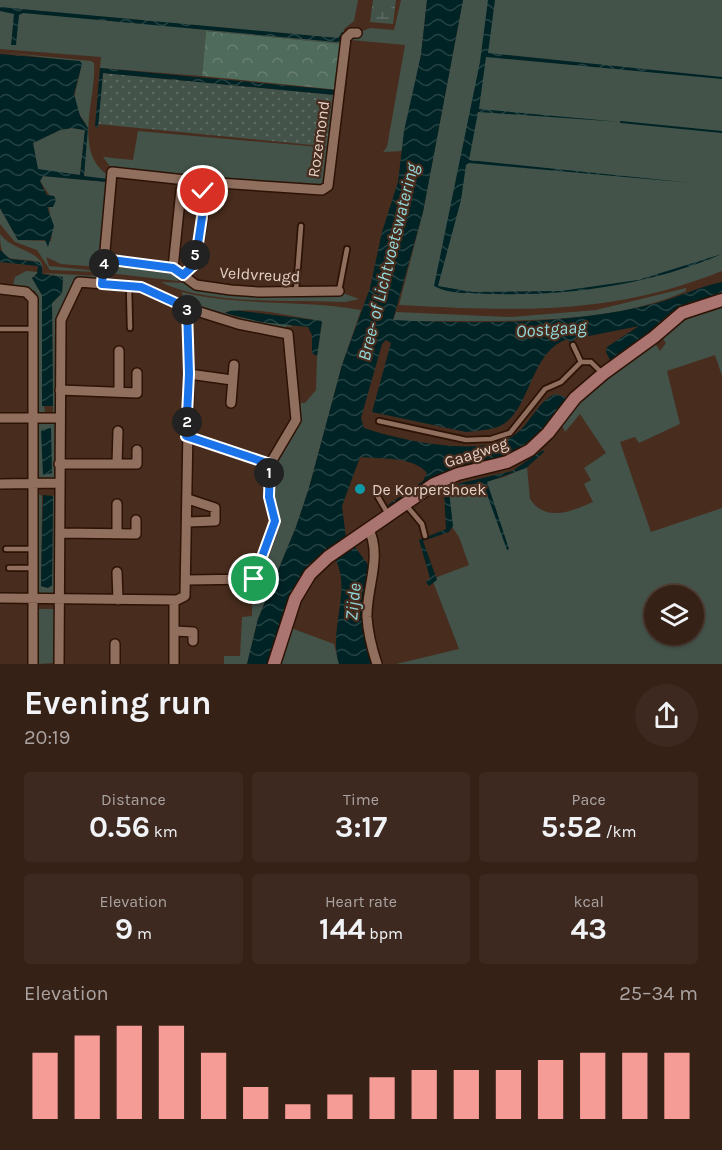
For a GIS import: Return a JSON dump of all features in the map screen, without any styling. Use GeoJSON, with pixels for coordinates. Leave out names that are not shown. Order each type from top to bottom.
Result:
{"type":"FeatureCollection","features":[{"type":"Feature","properties":{"kind":"main road","name":"Gaagweg"},"geometry":{"type":"LineString","coordinates":[[274,664],[295,599],[310,574],[328,557],[434,484],[458,474],[507,462],[530,450],[548,433],[575,398],[603,374],[654,337],[682,313],[722,300]]}},
{"type":"Feature","properties":{"kind":"street","name":"Rozemond"},"geometry":{"type":"LineString","coordinates":[[104,259],[112,172],[204,182],[322,190],[328,186],[345,44],[349,34],[357,33]]}},
{"type":"Feature","properties":{"kind":"street"},"geometry":{"type":"LineString","coordinates":[[183,275],[195,264],[202,217],[204,182]]}},
{"type":"Feature","properties":{"kind":"street"},"geometry":{"type":"LineString","coordinates":[[173,268],[181,190]]}},
{"type":"Feature","properties":{"kind":"street"},"geometry":{"type":"LineString","coordinates":[[102,284],[104,259]]}},
{"type":"Feature","properties":{"kind":"street","name":"Veldvreugd"},"geometry":{"type":"LineString","coordinates":[[104,259],[173,268],[196,285],[247,292],[339,291]]}},
{"type":"Feature","properties":{"kind":"street"},"geometry":{"type":"LineString","coordinates":[[59,664],[61,320],[77,284],[129,286],[147,290],[187,308],[238,324],[288,334],[296,420],[270,464],[269,497],[275,521],[254,579],[186,580]]}},
{"type":"Feature","properties":{"kind":"street"},"geometry":{"type":"LineString","coordinates":[[4,289],[31,294],[33,299],[33,664]]}},
{"type":"Feature","properties":{"kind":"street"},"geometry":{"type":"LineString","coordinates":[[0,598],[174,600],[185,596],[188,522],[187,308]]}},
{"type":"Feature","properties":{"kind":"street"},"geometry":{"type":"LineString","coordinates":[[119,351],[119,392]]}},
{"type":"Feature","properties":{"kind":"street"},"geometry":{"type":"LineString","coordinates":[[231,403],[234,365]]}},
{"type":"Feature","properties":{"kind":"street"},"geometry":{"type":"LineString","coordinates":[[60,390],[137,393],[137,373]]}},
{"type":"Feature","properties":{"kind":"street"},"geometry":{"type":"LineString","coordinates":[[189,374],[232,380]]}},
{"type":"Feature","properties":{"kind":"street"},"geometry":{"type":"LineString","coordinates":[[0,418],[59,418]]}},
{"type":"Feature","properties":{"kind":"street"},"geometry":{"type":"LineString","coordinates":[[117,464],[118,431]]}},
{"type":"Feature","properties":{"kind":"street"},"geometry":{"type":"LineString","coordinates":[[186,436],[270,464]]}},
{"type":"Feature","properties":{"kind":"street"},"geometry":{"type":"LineString","coordinates":[[59,464],[137,464],[137,450]]}},
{"type":"Feature","properties":{"kind":"street"},"geometry":{"type":"LineString","coordinates":[[0,484],[59,483]]}},
{"type":"Feature","properties":{"kind":"street"},"geometry":{"type":"LineString","coordinates":[[188,499],[215,508],[215,521],[188,522]]}},
{"type":"Feature","properties":{"kind":"street"},"geometry":{"type":"LineString","coordinates":[[117,504],[117,534]]}},
{"type":"Feature","properties":{"kind":"street"},"geometry":{"type":"LineString","coordinates":[[60,533],[136,534],[136,520]]}},
{"type":"Feature","properties":{"kind":"street"},"geometry":{"type":"LineString","coordinates":[[368,528],[374,553],[367,616],[370,642],[377,664]]}},
{"type":"Feature","properties":{"kind":"street"},"geometry":{"type":"LineString","coordinates":[[117,572],[118,600]]}},
{"type":"Feature","properties":{"kind":"street"},"geometry":{"type":"LineString","coordinates":[[174,600],[174,664]]}},
{"type":"Feature","properties":{"kind":"street"},"geometry":{"type":"LineString","coordinates":[[175,631],[193,632],[193,641]]}},
{"type":"Feature","properties":{"kind":"street"},"geometry":{"type":"LineString","coordinates":[[115,644],[115,664]]}},
{"type":"Feature","properties":{"kind":"lane"},"geometry":{"type":"LineString","coordinates":[[296,291],[301,226]]}},
{"type":"Feature","properties":{"kind":"lane"},"geometry":{"type":"LineString","coordinates":[[339,291],[347,249]]}},
{"type":"Feature","properties":{"kind":"lane"},"geometry":{"type":"LineString","coordinates":[[129,286],[130,328]]}},
{"type":"Feature","properties":{"kind":"lane"},"geometry":{"type":"LineString","coordinates":[[0,329],[34,329]]}},
{"type":"Feature","properties":{"kind":"lane"},"geometry":{"type":"LineString","coordinates":[[573,345],[581,362]]}},
{"type":"Feature","properties":{"kind":"lane"},"geometry":{"type":"LineString","coordinates":[[379,421],[466,440],[491,439],[510,433],[545,389],[561,382],[581,362],[591,362],[603,374]]}},
{"type":"Feature","properties":{"kind":"lane"},"geometry":{"type":"LineString","coordinates":[[378,497],[388,514]]}},
{"type":"Feature","properties":{"kind":"lane"},"geometry":{"type":"LineString","coordinates":[[404,503],[422,524],[425,536]]}},
{"type":"Feature","properties":{"kind":"lane"},"geometry":{"type":"LineString","coordinates":[[6,549],[32,549]]}},
{"type":"Feature","properties":{"kind":"lane"},"geometry":{"type":"LineString","coordinates":[[9,568],[33,568]]}},
{"type":"Feature","properties":{"kind":"green space"},"geometry":{"type":"Polygon","coordinates":[[[0,0],[358,0],[354,21],[344,29],[342,44],[206,31],[202,76],[100,68],[101,57],[0,49],[0,0]]]}},
{"type":"Feature","properties":{"kind":"green space"},"geometry":{"type":"Polygon","coordinates":[[[373,0],[396,0],[393,24],[370,22],[373,0]]]}},
{"type":"Feature","properties":{"kind":"green space"},"geometry":{"type":"Polygon","coordinates":[[[401,0],[427,0],[421,55],[402,151],[383,152],[387,147],[405,45],[351,40],[353,35],[370,28],[394,30],[401,0]]]}},
{"type":"Feature","properties":{"kind":"green space"},"geometry":{"type":"Polygon","coordinates":[[[463,0],[722,0],[722,271],[681,286],[601,303],[523,309],[399,305],[423,212],[463,0]]]}},
{"type":"Feature","properties":{"kind":"green space"},"geometry":{"type":"Polygon","coordinates":[[[206,31],[342,44],[339,90],[202,76],[206,31]]]}},
{"type":"Feature","properties":{"kind":"green space"},"geometry":{"type":"Polygon","coordinates":[[[0,52],[94,63],[89,138],[91,152],[97,165],[108,175],[102,256],[99,267],[61,264],[46,257],[49,266],[98,272],[50,270],[37,250],[15,242],[0,224],[0,208],[18,240],[51,241],[50,196],[40,181],[43,176],[107,182],[84,177],[86,124],[76,107],[75,100],[81,62],[0,52]]]}},
{"type":"Feature","properties":{"kind":"green space"},"geometry":{"type":"Polygon","coordinates":[[[103,73],[336,95],[332,147],[98,124],[103,73]]]}},
{"type":"Feature","properties":{"kind":"green space"},"geometry":{"type":"Polygon","coordinates":[[[72,128],[85,130],[80,175],[38,170],[33,143],[60,130],[72,128]]]}},
{"type":"Feature","properties":{"kind":"green space"},"geometry":{"type":"Polygon","coordinates":[[[138,131],[331,148],[324,184],[319,187],[112,169],[103,157],[133,160],[138,131]]]}},
{"type":"Feature","properties":{"kind":"green space"},"geometry":{"type":"Polygon","coordinates":[[[0,234],[5,240],[38,258],[43,269],[39,262],[6,256],[0,234]]]}},
{"type":"Feature","properties":{"kind":"green space"},"geometry":{"type":"Polygon","coordinates":[[[115,265],[167,270],[180,277],[178,281],[108,273],[109,268],[115,265]]]}},
{"type":"Feature","properties":{"kind":"green space"},"geometry":{"type":"Polygon","coordinates":[[[26,271],[38,272],[32,278],[42,295],[42,405],[45,413],[37,413],[38,296],[35,291],[13,285],[15,277],[26,271]]]}},
{"type":"Feature","properties":{"kind":"green space"},"geometry":{"type":"Polygon","coordinates":[[[42,273],[98,276],[94,279],[79,278],[58,321],[56,415],[49,413],[53,412],[52,303],[62,293],[63,277],[42,273]]]}},
{"type":"Feature","properties":{"kind":"green space"},"geometry":{"type":"Polygon","coordinates":[[[161,282],[188,283],[197,288],[340,292],[359,299],[345,302],[225,298],[201,295],[161,282]]]}},
{"type":"Feature","properties":{"kind":"green space"},"geometry":{"type":"Polygon","coordinates":[[[686,288],[686,291],[631,309],[571,318],[509,321],[413,322],[393,320],[396,312],[511,317],[596,310],[686,288]]]}},
{"type":"Feature","properties":{"kind":"green space"},"geometry":{"type":"Polygon","coordinates":[[[182,292],[226,300],[361,310],[342,365],[309,488],[296,527],[258,619],[247,664],[224,664],[224,656],[240,656],[242,617],[252,616],[252,584],[258,580],[264,564],[267,563],[277,534],[270,491],[273,469],[290,435],[298,427],[298,403],[305,403],[316,390],[317,356],[322,321],[261,311],[225,312],[241,318],[279,321],[293,327],[287,326],[285,329],[241,322],[183,303],[182,292]]]}},
{"type":"Feature","properties":{"kind":"green space"},"geometry":{"type":"Polygon","coordinates":[[[722,305],[722,376],[715,355],[667,371],[680,424],[639,443],[635,437],[620,442],[651,532],[722,508],[722,664],[396,664],[459,649],[432,579],[469,565],[459,537],[450,524],[447,500],[449,491],[504,477],[527,467],[530,499],[544,511],[560,513],[593,502],[584,484],[591,480],[584,468],[606,453],[580,414],[565,432],[562,425],[594,387],[655,343],[660,351],[666,343],[662,338],[690,318],[722,305]]]}},
{"type":"Feature","properties":{"kind":"green space"},"geometry":{"type":"Polygon","coordinates":[[[40,423],[54,424],[57,428],[56,479],[37,478],[37,428],[40,423]]]}},
{"type":"Feature","properties":{"kind":"green space"},"geometry":{"type":"Polygon","coordinates":[[[37,493],[42,496],[41,586],[48,588],[52,585],[53,496],[57,494],[55,594],[36,594],[37,493]]]}},
{"type":"Feature","properties":{"kind":"green space"},"geometry":{"type":"Polygon","coordinates":[[[37,609],[56,609],[55,663],[37,664],[37,609]]]}},
{"type":"Feature","properties":{"kind":"green space"},"geometry":{"type":"Polygon","coordinates":[[[291,628],[334,644],[339,664],[279,664],[291,628]]]}},
{"type":"Feature","properties":{"kind":"water"},"geometry":{"type":"Polygon","coordinates":[[[427,0],[463,0],[423,212],[393,320],[491,322],[592,316],[657,303],[722,282],[722,296],[696,300],[678,307],[635,344],[610,360],[606,352],[607,347],[639,326],[574,339],[575,346],[572,348],[568,339],[555,345],[537,368],[517,409],[509,420],[498,427],[482,430],[466,432],[372,412],[391,343],[386,340],[382,344],[361,418],[364,428],[418,442],[481,446],[499,442],[519,432],[545,400],[551,396],[556,394],[565,397],[567,402],[534,439],[520,448],[390,507],[388,505],[423,481],[427,473],[405,461],[360,457],[342,506],[346,538],[340,542],[348,552],[355,547],[369,566],[373,664],[339,664],[336,635],[341,576],[337,562],[329,549],[316,560],[297,586],[289,601],[267,664],[247,664],[258,619],[296,527],[309,488],[342,365],[370,288],[382,232],[398,182],[404,131],[421,55],[427,0]]]}},
{"type":"Feature","properties":{"kind":"water"},"geometry":{"type":"Polygon","coordinates":[[[488,0],[495,0],[488,53],[722,77],[722,79],[486,57],[479,109],[621,122],[478,112],[469,160],[692,183],[469,163],[466,165],[461,200],[438,286],[473,292],[561,291],[638,280],[722,254],[666,274],[638,281],[580,290],[522,294],[470,293],[448,291],[434,286],[480,62],[488,0]]]}},
{"type":"Feature","properties":{"kind":"water"},"geometry":{"type":"Polygon","coordinates":[[[0,7],[338,38],[342,32],[345,34],[341,41],[336,42],[23,13],[19,15],[16,45],[11,45],[14,14],[0,11],[0,7]]]}},
{"type":"Feature","properties":{"kind":"water"},"geometry":{"type":"Polygon","coordinates":[[[0,54],[80,61],[82,64],[74,94],[80,116],[88,128],[84,176],[108,179],[107,182],[43,176],[40,181],[47,195],[54,196],[56,200],[53,207],[47,207],[54,226],[48,247],[45,240],[18,240],[0,208],[0,54]],[[72,128],[60,130],[33,143],[38,169],[80,175],[85,130],[72,128]]]}},
{"type":"Feature","properties":{"kind":"water"},"geometry":{"type":"Polygon","coordinates":[[[100,68],[335,90],[335,95],[103,73],[98,128],[95,126],[100,68]]]}},
{"type":"Feature","properties":{"kind":"water"},"geometry":{"type":"Polygon","coordinates":[[[0,250],[10,259],[39,262],[42,266],[42,274],[63,277],[62,293],[52,303],[53,406],[42,406],[42,295],[32,278],[37,274],[38,266],[0,262],[0,250]]]}},
{"type":"Feature","properties":{"kind":"water"},"geometry":{"type":"Polygon","coordinates":[[[233,310],[322,321],[317,356],[312,353],[312,335],[308,327],[261,322],[225,313],[233,310]]]}},
{"type":"Feature","properties":{"kind":"water"},"geometry":{"type":"Polygon","coordinates":[[[51,428],[52,473],[43,475],[41,430],[51,428]]]}},
{"type":"Feature","properties":{"kind":"water"},"geometry":{"type":"Polygon","coordinates":[[[543,450],[544,452],[526,468],[487,482],[509,549],[507,550],[483,483],[462,485],[449,491],[453,526],[449,532],[423,541],[437,580],[429,586],[426,582],[430,578],[419,540],[446,529],[444,491],[461,483],[512,471],[543,450]]]}},
{"type":"Feature","properties":{"kind":"water"},"geometry":{"type":"Polygon","coordinates":[[[43,495],[53,496],[52,585],[48,588],[41,586],[43,495]]]}},
{"type":"Feature","properties":{"kind":"waterway"},"geometry":{"type":"LineString","coordinates":[[621,122],[722,132]]}},
{"type":"Feature","properties":{"kind":"place","name":"De Korpershoek"},"geometry":{"type":"Point","coordinates":[360,489]}},
{"type":"Feature","properties":{"kind":"route"},"geometry":{"type":"LineString","coordinates":[[203,191],[202,217],[195,264],[183,275],[173,268],[159,265],[104,259],[102,284],[141,287],[187,308],[189,374],[186,436],[270,464],[269,497],[275,521],[254,579]]}},
{"type":"Feature","properties":{"kind":"water label","name":"Bree- of Lichtvoetswatering"},"geometry":{"type":"Point","coordinates":[388,262]}},
{"type":"Feature","properties":{"kind":"water label","name":"Oostgaag"},"geometry":{"type":"Point","coordinates":[551,329]}},
{"type":"Feature","properties":{"kind":"water label","name":"Zijde"},"geometry":{"type":"Point","coordinates":[353,602]}}]}
